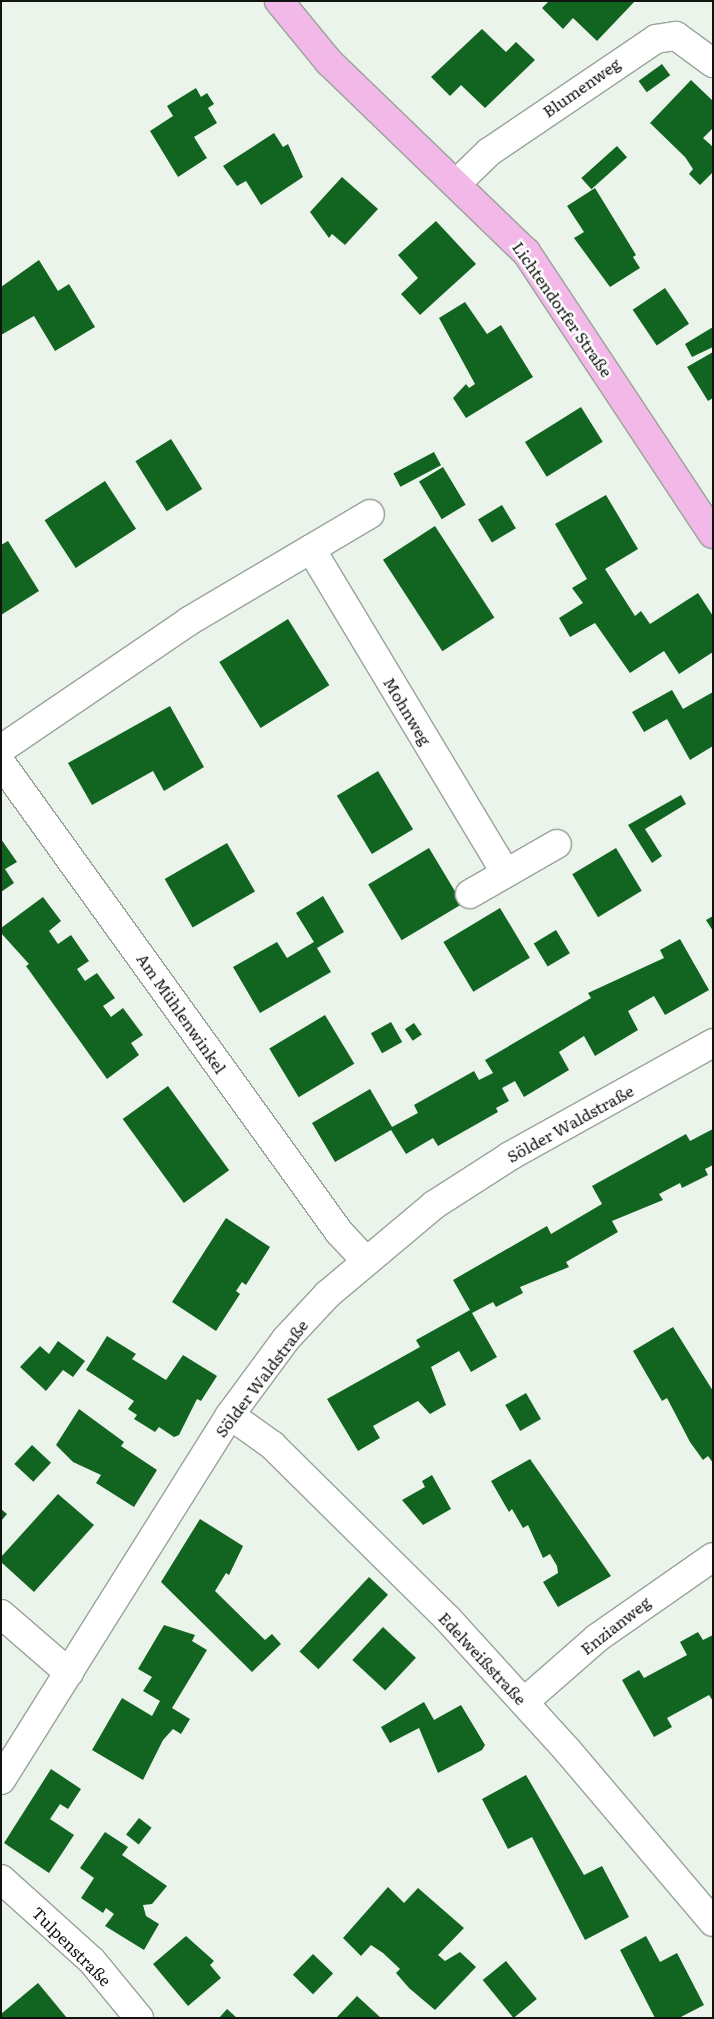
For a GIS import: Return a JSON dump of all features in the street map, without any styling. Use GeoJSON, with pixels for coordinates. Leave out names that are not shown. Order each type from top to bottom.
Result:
{"type":"FeatureCollection","features":[{"type":"Feature","properties":{"kind":"main road","name":"Lichtendorfer Straße"},"geometry":{"type":"LineString","coordinates":[[279,1],[329,62],[458,182],[545,278],[713,534]]}},
{"type":"Feature","properties":{"kind":"street","name":"Blumenweg"},"geometry":{"type":"LineString","coordinates":[[458,182],[489,152],[656,38],[676,36],[713,64]]}},
{"type":"Feature","properties":{"kind":"street"},"geometry":{"type":"LineString","coordinates":[[1,750],[181,626],[370,514]]}},
{"type":"Feature","properties":{"kind":"street","name":"Mohnweg"},"geometry":{"type":"LineString","coordinates":[[312,549],[506,873]]}},
{"type":"Feature","properties":{"kind":"street","name":"Am Mühlenwinkel"},"geometry":{"type":"LineString","coordinates":[[1,763],[339,1232],[365,1260]]}},
{"type":"Feature","properties":{"kind":"street"},"geometry":{"type":"LineString","coordinates":[[470,894],[557,844]]}},
{"type":"Feature","properties":{"kind":"street","name":"Sölder Waldstraße"},"geometry":{"type":"LineString","coordinates":[[1,1780],[70,1673],[230,1415],[286,1339],[365,1260],[434,1205],[502,1161],[713,1043]]}},
{"type":"Feature","properties":{"kind":"street","name":"Edelweißstraße"},"geometry":{"type":"LineString","coordinates":[[230,1415],[272,1445],[447,1618],[524,1702],[713,1922]]}},
{"type":"Feature","properties":{"kind":"street","name":"Enzianweg"},"geometry":{"type":"LineString","coordinates":[[524,1702],[597,1638],[713,1557]]}},
{"type":"Feature","properties":{"kind":"street"},"geometry":{"type":"LineString","coordinates":[[1,1614],[70,1673]]}},
{"type":"Feature","properties":{"kind":"street","name":"Tulpenstraße"},"geometry":{"type":"LineString","coordinates":[[1,1879],[92,1961],[139,2018]]}},
{"type":"Feature","properties":{"kind":"building"},"geometry":{"type":"Polygon","coordinates":[[[549,1],[635,1],[597,41],[573,18],[563,29],[542,8],[549,1]]]}},
{"type":"Feature","properties":{"kind":"building"},"geometry":{"type":"Polygon","coordinates":[[[482,29],[506,52],[516,42],[535,60],[485,108],[461,85],[450,96],[431,77],[482,29]]]}},
{"type":"Feature","properties":{"kind":"building"},"geometry":{"type":"Polygon","coordinates":[[[662,64],[670,75],[647,92],[639,81],[662,64]]]}},
{"type":"Feature","properties":{"kind":"building"},"geometry":{"type":"Polygon","coordinates":[[[691,80],[713,101],[713,128],[703,138],[713,147],[713,172],[700,185],[689,174],[693,169],[685,157],[650,123],[691,80]]]}},
{"type":"Feature","properties":{"kind":"building"},"geometry":{"type":"Polygon","coordinates":[[[196,88],[201,97],[207,93],[214,104],[208,108],[217,123],[194,137],[207,158],[178,177],[150,131],[173,116],[167,106],[196,88]]]}},
{"type":"Feature","properties":{"kind":"building"},"geometry":{"type":"Polygon","coordinates":[[[274,133],[283,147],[288,144],[303,177],[261,205],[246,181],[237,186],[223,166],[274,133]]]}},
{"type":"Feature","properties":{"kind":"building"},"geometry":{"type":"Polygon","coordinates":[[[617,146],[627,157],[591,189],[581,178],[617,146]]]}},
{"type":"Feature","properties":{"kind":"building"},"geometry":{"type":"Polygon","coordinates":[[[342,177],[378,209],[345,245],[332,234],[329,238],[310,212],[342,177]]]}},
{"type":"Feature","properties":{"kind":"building"},"geometry":{"type":"Polygon","coordinates":[[[595,188],[636,255],[633,257],[640,268],[610,287],[574,238],[584,232],[567,206],[595,188]]]}},
{"type":"Feature","properties":{"kind":"building"},"geometry":{"type":"Polygon","coordinates":[[[436,221],[476,264],[420,315],[401,294],[418,278],[398,255],[436,221]]]}},
{"type":"Feature","properties":{"kind":"building"},"geometry":{"type":"Polygon","coordinates":[[[39,260],[58,291],[69,284],[95,327],[55,351],[34,316],[1,335],[1,287],[39,260]]]}},
{"type":"Feature","properties":{"kind":"building"},"geometry":{"type":"Polygon","coordinates":[[[665,288],[689,324],[657,345],[633,310],[665,288]]]}},
{"type":"Feature","properties":{"kind":"building"},"geometry":{"type":"Polygon","coordinates":[[[465,302],[487,334],[501,325],[533,377],[466,418],[453,398],[466,384],[469,388],[475,384],[439,318],[465,302]]]}},
{"type":"Feature","properties":{"kind":"building"},"geometry":{"type":"Polygon","coordinates":[[[713,327],[713,347],[692,357],[685,344],[713,327]]]}},
{"type":"Feature","properties":{"kind":"building"},"geometry":{"type":"Polygon","coordinates":[[[713,352],[713,398],[708,401],[687,367],[713,352]]]}},
{"type":"Feature","properties":{"kind":"building"},"geometry":{"type":"Polygon","coordinates":[[[581,407],[603,442],[547,477],[525,442],[581,407]]]}},
{"type":"Feature","properties":{"kind":"building"},"geometry":{"type":"Polygon","coordinates":[[[171,439],[202,489],[167,511],[135,461],[171,439]]]}},
{"type":"Feature","properties":{"kind":"building"},"geometry":{"type":"Polygon","coordinates":[[[434,452],[441,465],[400,487],[393,474],[434,452]]]}},
{"type":"Feature","properties":{"kind":"building"},"geometry":{"type":"Polygon","coordinates":[[[443,467],[466,505],[442,519],[419,481],[443,467]]]}},
{"type":"Feature","properties":{"kind":"building"},"geometry":{"type":"Polygon","coordinates":[[[105,481],[136,529],[76,568],[45,520],[105,481]]]}},
{"type":"Feature","properties":{"kind":"building"},"geometry":{"type":"Polygon","coordinates":[[[606,495],[638,549],[605,569],[635,616],[641,611],[650,624],[698,593],[713,616],[713,652],[679,674],[664,651],[630,673],[595,623],[570,637],[559,618],[583,603],[572,588],[587,579],[555,524],[606,495]]]}},
{"type":"Feature","properties":{"kind":"building"},"geometry":{"type":"Polygon","coordinates":[[[502,505],[516,528],[492,543],[478,519],[502,505]]]}},
{"type":"Feature","properties":{"kind":"building"},"geometry":{"type":"Polygon","coordinates":[[[435,526],[494,617],[442,651],[383,560],[435,526]]]}},
{"type":"Feature","properties":{"kind":"building"},"geometry":{"type":"Polygon","coordinates":[[[8,541],[39,591],[1,615],[1,545],[8,541]]]}},
{"type":"Feature","properties":{"kind":"building"},"geometry":{"type":"Polygon","coordinates":[[[288,619],[329,685],[261,728],[219,662],[288,619]]]}},
{"type":"Feature","properties":{"kind":"building"},"geometry":{"type":"Polygon","coordinates":[[[672,690],[683,709],[713,692],[713,746],[690,760],[667,719],[644,732],[632,712],[672,690]]]}},
{"type":"Feature","properties":{"kind":"building"},"geometry":{"type":"Polygon","coordinates":[[[170,706],[204,767],[164,791],[153,771],[92,805],[68,763],[170,706]]]}},
{"type":"Feature","properties":{"kind":"building"},"geometry":{"type":"Polygon","coordinates":[[[378,771],[413,829],[372,854],[337,796],[378,771]]]}},
{"type":"Feature","properties":{"kind":"building"},"geometry":{"type":"Polygon","coordinates":[[[681,795],[686,804],[645,829],[662,856],[652,863],[628,825],[681,795]]]}},
{"type":"Feature","properties":{"kind":"building"},"geometry":{"type":"Polygon","coordinates":[[[1,839],[17,862],[5,869],[14,883],[1,892],[1,839]]]}},
{"type":"Feature","properties":{"kind":"building"},"geometry":{"type":"Polygon","coordinates":[[[227,843],[255,891],[193,927],[165,879],[227,843]]]}},
{"type":"Feature","properties":{"kind":"building"},"geometry":{"type":"Polygon","coordinates":[[[429,848],[462,904],[402,940],[368,885],[429,848]]]}},
{"type":"Feature","properties":{"kind":"building"},"geometry":{"type":"Polygon","coordinates":[[[616,848],[642,891],[598,917],[572,874],[616,848]]]}},
{"type":"Feature","properties":{"kind":"building"},"geometry":{"type":"Polygon","coordinates":[[[323,896],[344,932],[317,948],[331,972],[260,1013],[233,967],[277,942],[287,958],[314,942],[296,913],[323,896]]]}},
{"type":"Feature","properties":{"kind":"building"},"geometry":{"type":"Polygon","coordinates":[[[43,897],[61,921],[49,931],[58,944],[71,935],[89,961],[77,969],[85,981],[97,973],[115,998],[103,1006],[111,1017],[123,1008],[143,1035],[131,1043],[139,1055],[107,1079],[26,966],[29,964],[1,933],[1,928],[43,897]]]}},
{"type":"Feature","properties":{"kind":"building"},"geometry":{"type":"Polygon","coordinates":[[[500,908],[530,958],[473,992],[443,942],[500,908]]]}},
{"type":"Feature","properties":{"kind":"building"},"geometry":{"type":"Polygon","coordinates":[[[713,916],[713,931],[706,920],[713,916]]]}},
{"type":"Feature","properties":{"kind":"building"},"geometry":{"type":"Polygon","coordinates":[[[556,930],[570,953],[548,967],[534,943],[556,930]]]}},
{"type":"Feature","properties":{"kind":"building"},"geometry":{"type":"Polygon","coordinates":[[[680,939],[709,990],[665,1015],[654,996],[628,1011],[638,1030],[595,1056],[584,1036],[559,1052],[569,1070],[524,1097],[515,1081],[502,1088],[509,1101],[496,1108],[498,1112],[438,1146],[433,1138],[406,1154],[391,1130],[335,1162],[312,1123],[370,1089],[392,1127],[418,1113],[414,1105],[474,1071],[479,1080],[493,1073],[485,1060],[591,998],[588,993],[664,958],[660,950],[680,939]]]}},
{"type":"Feature","properties":{"kind":"building"},"geometry":{"type":"Polygon","coordinates":[[[325,1015],[354,1064],[299,1097],[269,1048],[325,1015]]]}},
{"type":"Feature","properties":{"kind":"building"},"geometry":{"type":"Polygon","coordinates":[[[391,1022],[402,1042],[382,1053],[371,1033],[391,1022]]]}},
{"type":"Feature","properties":{"kind":"building"},"geometry":{"type":"Polygon","coordinates":[[[414,1023],[422,1035],[413,1041],[405,1029],[414,1023]]]}},
{"type":"Feature","properties":{"kind":"building"},"geometry":{"type":"Polygon","coordinates":[[[168,1086],[229,1170],[184,1203],[123,1119],[168,1086]]]}},
{"type":"Feature","properties":{"kind":"building"},"geometry":{"type":"Polygon","coordinates":[[[713,1129],[713,1165],[705,1169],[708,1175],[682,1188],[680,1183],[659,1194],[663,1200],[612,1221],[618,1232],[566,1262],[569,1267],[520,1287],[523,1293],[496,1307],[493,1302],[472,1313],[497,1357],[471,1372],[459,1351],[431,1367],[446,1405],[430,1414],[418,1401],[373,1426],[380,1438],[358,1451],[327,1399],[420,1347],[416,1340],[470,1310],[453,1280],[547,1226],[551,1234],[602,1204],[592,1186],[686,1134],[690,1141],[713,1129]]]}},
{"type":"Feature","properties":{"kind":"building"},"geometry":{"type":"Polygon","coordinates":[[[226,1218],[270,1247],[246,1285],[242,1282],[236,1291],[240,1294],[216,1331],[172,1302],[226,1218]]]}},
{"type":"Feature","properties":{"kind":"building"},"geometry":{"type":"Polygon","coordinates":[[[673,1327],[713,1391],[713,1463],[708,1456],[703,1460],[690,1442],[667,1398],[662,1401],[633,1351],[673,1327]]]}},
{"type":"Feature","properties":{"kind":"building"},"geometry":{"type":"Polygon","coordinates":[[[107,1336],[136,1354],[132,1359],[166,1380],[183,1355],[217,1376],[201,1401],[197,1399],[179,1435],[174,1437],[159,1427],[155,1432],[134,1419],[137,1415],[128,1409],[134,1401],[86,1370],[107,1336]]]}},
{"type":"Feature","properties":{"kind":"building"},"geometry":{"type":"Polygon","coordinates":[[[58,1341],[85,1361],[73,1377],[63,1370],[46,1391],[20,1367],[40,1346],[49,1354],[58,1341]]]}},
{"type":"Feature","properties":{"kind":"building"},"geometry":{"type":"Polygon","coordinates":[[[526,1393],[541,1419],[520,1431],[505,1405],[526,1393]]]}},
{"type":"Feature","properties":{"kind":"building"},"geometry":{"type":"Polygon","coordinates":[[[79,1409],[124,1442],[121,1446],[157,1470],[134,1507],[96,1483],[101,1475],[73,1462],[56,1445],[79,1409]]]}},
{"type":"Feature","properties":{"kind":"building"},"geometry":{"type":"Polygon","coordinates":[[[32,1445],[51,1463],[33,1482],[14,1464],[32,1445]]]}},
{"type":"Feature","properties":{"kind":"building"},"geometry":{"type":"Polygon","coordinates":[[[530,1459],[611,1576],[558,1607],[543,1582],[558,1573],[557,1566],[550,1554],[543,1558],[528,1525],[523,1528],[512,1509],[509,1512],[491,1481],[530,1459]]]}},
{"type":"Feature","properties":{"kind":"building"},"geometry":{"type":"Polygon","coordinates":[[[432,1475],[451,1509],[423,1525],[402,1500],[425,1487],[422,1481],[432,1475]]]}},
{"type":"Feature","properties":{"kind":"building"},"geometry":{"type":"Polygon","coordinates":[[[58,1494],[94,1525],[34,1592],[1,1562],[1,1557],[58,1494]]]}},
{"type":"Feature","properties":{"kind":"building"},"geometry":{"type":"Polygon","coordinates":[[[1,1509],[7,1514],[1,1521],[1,1509]]]}},
{"type":"Feature","properties":{"kind":"building"},"geometry":{"type":"Polygon","coordinates":[[[200,1519],[243,1546],[229,1575],[226,1573],[215,1591],[265,1640],[272,1634],[281,1644],[252,1672],[161,1582],[200,1519]]]}},
{"type":"Feature","properties":{"kind":"building"},"geometry":{"type":"Polygon","coordinates":[[[369,1577],[388,1595],[318,1669],[299,1652],[369,1577]]]}},
{"type":"Feature","properties":{"kind":"building"},"geometry":{"type":"Polygon","coordinates":[[[164,1625],[195,1635],[192,1641],[207,1650],[172,1708],[190,1719],[181,1734],[173,1729],[163,1740],[143,1780],[92,1750],[122,1698],[152,1716],[160,1701],[143,1691],[152,1677],[138,1669],[164,1625]]]}},
{"type":"Feature","properties":{"kind":"building"},"geometry":{"type":"Polygon","coordinates":[[[383,1627],[416,1658],[385,1691],[352,1660],[383,1627]]]}},
{"type":"Feature","properties":{"kind":"building"},"geometry":{"type":"Polygon","coordinates":[[[698,1632],[703,1640],[713,1635],[713,1701],[709,1695],[667,1718],[672,1727],[654,1737],[622,1680],[639,1670],[644,1678],[687,1655],[680,1642],[698,1632]]]}},
{"type":"Feature","properties":{"kind":"building"},"geometry":{"type":"Polygon","coordinates":[[[424,1702],[434,1720],[461,1705],[485,1745],[482,1750],[438,1773],[419,1728],[390,1743],[381,1727],[424,1702]]]}},
{"type":"Feature","properties":{"kind":"building"},"geometry":{"type":"Polygon","coordinates":[[[51,1769],[81,1789],[68,1809],[60,1804],[50,1819],[74,1835],[49,1873],[4,1843],[51,1769]]]}},
{"type":"Feature","properties":{"kind":"building"},"geometry":{"type":"Polygon","coordinates":[[[526,1775],[584,1875],[602,1866],[629,1917],[585,1940],[532,1837],[508,1849],[482,1799],[526,1775]]]}},
{"type":"Feature","properties":{"kind":"building"},"geometry":{"type":"Polygon","coordinates":[[[139,1818],[152,1828],[139,1844],[126,1835],[139,1818]]]}},
{"type":"Feature","properties":{"kind":"building"},"geometry":{"type":"Polygon","coordinates":[[[105,1832],[128,1847],[122,1855],[167,1886],[152,1904],[143,1905],[146,1916],[159,1924],[144,1950],[105,1926],[114,1914],[106,1908],[103,1913],[81,1898],[94,1878],[80,1868],[105,1832]]]}},
{"type":"Feature","properties":{"kind":"building"},"geometry":{"type":"Polygon","coordinates":[[[388,1887],[404,1903],[418,1888],[464,1928],[438,1955],[445,1961],[460,1952],[476,1967],[435,2010],[409,1988],[396,1973],[400,1969],[383,1953],[371,1945],[361,1956],[343,1938],[388,1887]]]}},
{"type":"Feature","properties":{"kind":"building"},"geometry":{"type":"Polygon","coordinates":[[[186,1936],[214,1961],[210,1965],[221,1978],[188,2006],[153,1964],[186,1936]]]}},
{"type":"Feature","properties":{"kind":"building"},"geometry":{"type":"Polygon","coordinates":[[[646,1936],[660,1962],[677,1953],[704,2005],[679,2018],[655,2018],[620,1950],[646,1936]]]}},
{"type":"Feature","properties":{"kind":"building"},"geometry":{"type":"Polygon","coordinates":[[[313,1954],[333,1973],[313,1994],[293,1975],[313,1954]]]}},
{"type":"Feature","properties":{"kind":"building"},"geometry":{"type":"Polygon","coordinates":[[[506,1961],[537,1999],[514,2018],[483,1980],[506,1961]]]}},
{"type":"Feature","properties":{"kind":"building"},"geometry":{"type":"Polygon","coordinates":[[[38,1983],[67,2018],[1,2018],[1,2014],[38,1983]]]}},
{"type":"Feature","properties":{"kind":"building"},"geometry":{"type":"Polygon","coordinates":[[[357,1996],[381,2018],[337,2017],[357,1996]]]}},
{"type":"Feature","properties":{"kind":"building"},"geometry":{"type":"Polygon","coordinates":[[[227,2009],[237,2018],[219,2018],[227,2009]]]}}]}
